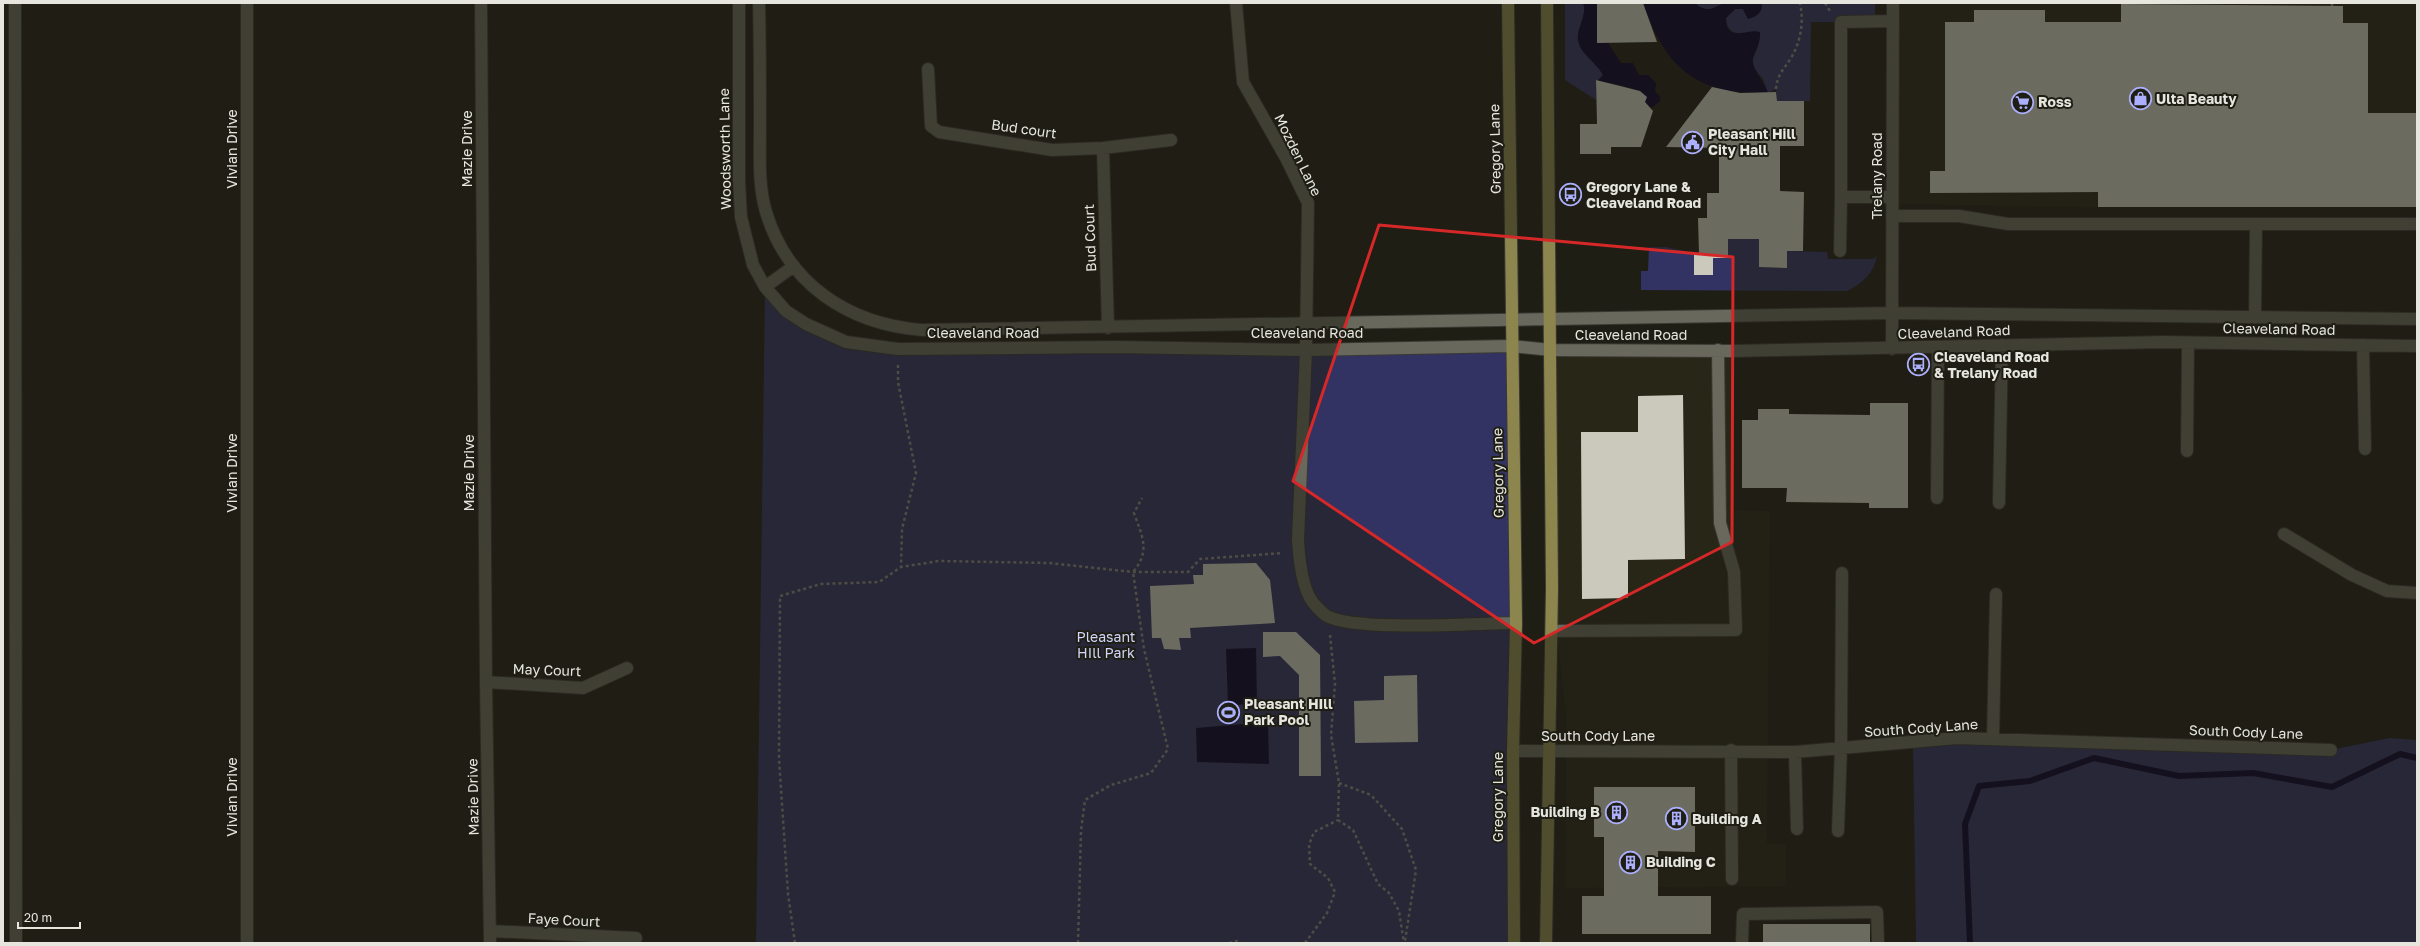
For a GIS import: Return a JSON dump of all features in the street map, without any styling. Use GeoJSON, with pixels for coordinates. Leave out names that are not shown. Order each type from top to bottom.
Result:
{"type":"FeatureCollection","features":[{"type":"Feature","properties":{"kind":"main road","name":"Gregory Lane"},"geometry":{"type":"LineString","coordinates":[[1508,3],[1512,321],[1511,346],[1516,623],[1513,751],[1514,943]]}},
{"type":"Feature","properties":{"kind":"main road"},"geometry":{"type":"LineString","coordinates":[[1546,943],[1552,631],[1551,319],[1547,3]]}},
{"type":"Feature","properties":{"kind":"street"},"geometry":{"type":"LineString","coordinates":[[15,3],[16,943]]}},
{"type":"Feature","properties":{"kind":"street","name":"Vivian Drive"},"geometry":{"type":"LineString","coordinates":[[247,3],[247,943]]}},
{"type":"Feature","properties":{"kind":"street","name":"Mazie Drive"},"geometry":{"type":"LineString","coordinates":[[481,3],[486,682],[491,937]]}},
{"type":"Feature","properties":{"kind":"street","name":"Woodsworth Lane"},"geometry":{"type":"LineString","coordinates":[[739,3],[739,180],[741,216],[753,265],[766,287],[786,311],[806,324],[846,342]]}},
{"type":"Feature","properties":{"kind":"street"},"geometry":{"type":"LineString","coordinates":[[759,3],[760,180],[766,212],[780,244],[794,266],[766,287]]}},
{"type":"Feature","properties":{"kind":"street","name":"Mozden Lane"},"geometry":{"type":"LineString","coordinates":[[1236,3],[1243,82],[1286,158],[1308,204],[1306,350],[1302,416],[1299,552],[1300,571],[1314,605],[1328,616]]}},
{"type":"Feature","properties":{"kind":"street","name":"Trelany Road"},"geometry":{"type":"LineString","coordinates":[[1892,349],[1893,3]]}},
{"type":"Feature","properties":{"kind":"street"},"geometry":{"type":"LineString","coordinates":[[1840,251],[1841,22],[1893,21]]}},
{"type":"Feature","properties":{"kind":"street","name":"Bud court"},"geometry":{"type":"LineString","coordinates":[[928,69],[931,126],[939,132],[1052,150],[1103,148],[1171,140]]}},
{"type":"Feature","properties":{"kind":"street","name":"Bud Court"},"geometry":{"type":"LineString","coordinates":[[1103,148],[1108,328]]}},
{"type":"Feature","properties":{"kind":"street"},"geometry":{"type":"LineString","coordinates":[[1841,197],[1892,198]]}},
{"type":"Feature","properties":{"kind":"street"},"geometry":{"type":"LineString","coordinates":[[1892,216],[1959,216],[2008,224],[2415,224]]}},
{"type":"Feature","properties":{"kind":"street"},"geometry":{"type":"LineString","coordinates":[[2256,225],[2256,318]]}},
{"type":"Feature","properties":{"kind":"street","name":"Cleaveland Road"},"geometry":{"type":"LineString","coordinates":[[794,266],[813,288],[834,304],[872,322],[898,328],[922,330],[1306,325],[1892,313],[2417,319]]}},
{"type":"Feature","properties":{"kind":"street","name":"Cleaveland Road"},"geometry":{"type":"LineString","coordinates":[[846,342],[898,349],[1114,347],[1306,350],[1511,346],[1551,350],[1718,350],[1892,349],[2002,345],[2188,343],[2417,346]]}},
{"type":"Feature","properties":{"kind":"street"},"geometry":{"type":"LineString","coordinates":[[2187,451],[2188,343]]}},
{"type":"Feature","properties":{"kind":"street"},"geometry":{"type":"LineString","coordinates":[[1999,503],[2002,345]]}},
{"type":"Feature","properties":{"kind":"street"},"geometry":{"type":"LineString","coordinates":[[2363,346],[2365,449]]}},
{"type":"Feature","properties":{"kind":"street"},"geometry":{"type":"LineString","coordinates":[[1937,498],[1938,347]]}},
{"type":"Feature","properties":{"kind":"street"},"geometry":{"type":"LineString","coordinates":[[1552,631],[1736,630],[1734,572],[1720,523],[1718,350]]}},
{"type":"Feature","properties":{"kind":"street"},"geometry":{"type":"LineString","coordinates":[[2284,534],[2352,575],[2387,591],[2417,593]]}},
{"type":"Feature","properties":{"kind":"street"},"geometry":{"type":"LineString","coordinates":[[1838,831],[1841,748],[1842,573]]}},
{"type":"Feature","properties":{"kind":"street"},"geometry":{"type":"LineString","coordinates":[[1993,739],[1996,594]]}},
{"type":"Feature","properties":{"kind":"street"},"geometry":{"type":"LineString","coordinates":[[1328,616],[1354,622],[1380,624],[1516,623]]}},
{"type":"Feature","properties":{"kind":"street","name":"May Court"},"geometry":{"type":"LineString","coordinates":[[486,682],[583,688],[627,668]]}},
{"type":"Feature","properties":{"kind":"street","name":"South Cody Lane"},"geometry":{"type":"LineString","coordinates":[[1513,751],[1731,750],[1795,752],[1957,738],[2331,750]]}},
{"type":"Feature","properties":{"kind":"street"},"geometry":{"type":"LineString","coordinates":[[1731,750],[1732,879]]}},
{"type":"Feature","properties":{"kind":"street"},"geometry":{"type":"LineString","coordinates":[[1795,752],[1797,829]]}},
{"type":"Feature","properties":{"kind":"street"},"geometry":{"type":"LineString","coordinates":[[1742,943],[1743,914],[1877,912],[1878,943]]}},
{"type":"Feature","properties":{"kind":"street","name":"Faye Court"},"geometry":{"type":"LineString","coordinates":[[491,937],[636,938]]}},
{"type":"Feature","properties":{"kind":"path"},"geometry":{"type":"LineString","coordinates":[[1776,89],[1777,78],[1790,60],[1800,35],[1802,21],[1800,3]]}},
{"type":"Feature","properties":{"kind":"path"},"geometry":{"type":"LineString","coordinates":[[898,349],[898,382],[916,473],[902,529],[901,567]]}},
{"type":"Feature","properties":{"kind":"path"},"geometry":{"type":"LineString","coordinates":[[1078,943],[1081,831],[1085,800],[1111,785],[1151,773],[1168,749],[1144,649],[1133,572],[1141,562],[1144,542],[1134,513],[1142,498]]}},
{"type":"Feature","properties":{"kind":"path"},"geometry":{"type":"LineString","coordinates":[[795,943],[788,894],[778,759],[780,596],[821,584],[879,582],[901,567],[939,561],[1049,563],[1133,572],[1188,572],[1200,559],[1299,552]]}},
{"type":"Feature","properties":{"kind":"path"},"geometry":{"type":"LineString","coordinates":[[1328,616],[1335,684],[1331,735],[1339,783],[1338,820]]}},
{"type":"Feature","properties":{"kind":"path"},"geometry":{"type":"LineString","coordinates":[[1339,783],[1371,796],[1402,829],[1416,870],[1404,943]]}},
{"type":"Feature","properties":{"kind":"path"},"geometry":{"type":"LineString","coordinates":[[1305,943],[1327,913],[1335,892],[1328,878],[1310,864],[1309,845],[1314,832],[1338,820]]}},
{"type":"Feature","properties":{"kind":"path"},"geometry":{"type":"LineString","coordinates":[[1338,820],[1353,830],[1378,884],[1389,893],[1399,911],[1404,943]]}},
{"type":"Feature","properties":{"kind":"path"},"geometry":{"type":"LineString","coordinates":[[1229,943],[1237,941],[1241,943]]}},
{"type":"Feature","properties":{"kind":"highlighted area"},"geometry":{"type":"Polygon","coordinates":[[[1379,225],[1733,257],[1732,542],[1534,643],[1293,481],[1379,225]]]}},
{"type":"Feature","properties":{"kind":"shaded area"},"geometry":{"type":"Polygon","coordinates":[[[1583,3],[1597,3],[1608,43],[1621,63],[1633,63],[1639,75],[1648,75],[1656,83],[1655,92],[1660,96],[1660,101],[1651,108],[1645,102],[1647,97],[1636,90],[1616,84],[1596,82],[1603,75],[1582,50],[1578,40],[1584,12],[1583,3]]]}},
{"type":"Feature","properties":{"kind":"shaded area"},"geometry":{"type":"Polygon","coordinates":[[[1643,3],[1696,3],[1698,6],[1703,8],[1711,9],[1728,3],[1761,3],[1762,6],[1759,14],[1754,17],[1748,19],[1743,9],[1735,9],[1726,18],[1727,26],[1730,31],[1734,33],[1760,32],[1760,40],[1753,62],[1756,71],[1768,93],[1722,89],[1703,83],[1688,74],[1674,61],[1662,45],[1652,26],[1643,3]]]}},
{"type":"Feature","properties":{"kind":"shaded area"},"geometry":{"type":"Polygon","coordinates":[[[1893,3],[2417,3],[2417,207],[2098,207],[1892,204],[1893,3]]]}},
{"type":"Feature","properties":{"kind":"shaded area"},"geometry":{"type":"Polygon","coordinates":[[[1551,350],[1731,351],[1734,510],[1770,511],[1767,844],[1786,844],[1786,886],[1565,888],[1566,716],[1552,588],[1551,350]]]}},
{"type":"Feature","properties":{"kind":"shaded area"},"geometry":{"type":"Polygon","coordinates":[[[1256,648],[1257,704],[1228,705],[1226,649],[1256,648]]]}},
{"type":"Feature","properties":{"kind":"shaded area"},"geometry":{"type":"Polygon","coordinates":[[[1268,722],[1269,764],[1197,762],[1196,728],[1268,722]]]}},
{"type":"Feature","properties":{"kind":"green space"},"geometry":{"type":"Polygon","coordinates":[[[1565,3],[1583,3],[1585,8],[1581,24],[1583,51],[1599,67],[1603,76],[1596,82],[1596,100],[1565,80],[1565,3]]]}},
{"type":"Feature","properties":{"kind":"green space"},"geometry":{"type":"Polygon","coordinates":[[[1696,3],[1726,3],[1715,8],[1705,9],[1698,6],[1696,3]]]}},
{"type":"Feature","properties":{"kind":"green space"},"geometry":{"type":"Polygon","coordinates":[[[1761,3],[1875,3],[1875,22],[1811,22],[1810,101],[1777,101],[1776,89],[1768,93],[1763,79],[1753,67],[1752,60],[1758,47],[1755,31],[1750,33],[1736,33],[1729,28],[1726,18],[1735,9],[1743,9],[1748,19],[1762,7],[1761,3]]]}},
{"type":"Feature","properties":{"kind":"green space"},"geometry":{"type":"Polygon","coordinates":[[[1741,231],[1759,231],[1759,267],[1787,268],[1787,251],[1827,252],[1828,259],[1873,259],[1877,256],[1870,273],[1858,285],[1847,291],[1641,290],[1641,271],[1648,271],[1649,247],[1666,247],[1699,254],[1694,254],[1694,275],[1713,275],[1713,258],[1728,239],[1740,239],[1741,231]]]}},
{"type":"Feature","properties":{"kind":"green space","name":"Pleasant HIll Park"},"geometry":{"type":"Polygon","coordinates":[[[765,287],[820,331],[898,349],[1511,346],[1514,943],[756,943],[765,287]]]}},
{"type":"Feature","properties":{"kind":"green space"},"geometry":{"type":"Polygon","coordinates":[[[2389,738],[2417,740],[2417,943],[1916,943],[1913,742],[2331,750],[2389,738]]]}},
{"type":"Feature","properties":{"kind":"building"},"geometry":{"type":"Polygon","coordinates":[[[1597,3],[1643,3],[1657,42],[1597,43],[1597,3]]]}},
{"type":"Feature","properties":{"kind":"building"},"geometry":{"type":"Polygon","coordinates":[[[2121,4],[2343,6],[2343,23],[2368,23],[2368,113],[2417,113],[2417,207],[2098,207],[2098,192],[1930,193],[1930,171],[1945,171],[1945,22],[1974,22],[1974,10],[2045,10],[2045,22],[2121,22],[2121,4]]]}},
{"type":"Feature","properties":{"kind":"building"},"geometry":{"type":"Polygon","coordinates":[[[1596,80],[1640,91],[1647,97],[1645,102],[1653,111],[1641,147],[1611,147],[1611,154],[1580,154],[1580,124],[1597,124],[1596,80]]]}},
{"type":"Feature","properties":{"kind":"building","name":"Pleasant Hill City Hall"},"geometry":{"type":"Polygon","coordinates":[[[1712,87],[1740,93],[1776,92],[1777,101],[1804,101],[1804,146],[1780,146],[1780,191],[1804,192],[1803,251],[1787,251],[1787,268],[1759,267],[1759,239],[1728,239],[1728,258],[1713,258],[1713,275],[1694,275],[1694,254],[1699,254],[1698,218],[1707,218],[1707,193],[1719,193],[1719,148],[1666,147],[1712,87]]]}},
{"type":"Feature","properties":{"kind":"building"},"geometry":{"type":"Polygon","coordinates":[[[1683,395],[1685,559],[1628,560],[1628,598],[1582,599],[1581,432],[1638,432],[1638,396],[1683,395]]]}},
{"type":"Feature","properties":{"kind":"building"},"geometry":{"type":"Polygon","coordinates":[[[1870,403],[1908,403],[1908,508],[1869,508],[1869,503],[1786,502],[1787,488],[1742,488],[1742,420],[1758,420],[1758,409],[1789,409],[1789,414],[1870,415],[1870,403]]]}},
{"type":"Feature","properties":{"kind":"building"},"geometry":{"type":"Polygon","coordinates":[[[1256,563],[1270,580],[1275,623],[1190,628],[1191,638],[1179,638],[1181,650],[1164,649],[1161,638],[1152,638],[1150,586],[1194,584],[1193,575],[1203,575],[1203,564],[1256,563]]]}},
{"type":"Feature","properties":{"kind":"building"},"geometry":{"type":"Polygon","coordinates":[[[1263,632],[1296,632],[1320,655],[1321,776],[1299,776],[1299,675],[1280,656],[1263,657],[1263,632]]]}},
{"type":"Feature","properties":{"kind":"building"},"geometry":{"type":"Polygon","coordinates":[[[1417,675],[1418,742],[1355,743],[1354,701],[1384,700],[1384,676],[1417,675]]]}},
{"type":"Feature","properties":{"kind":"building"},"geometry":{"type":"Polygon","coordinates":[[[1594,787],[1695,787],[1695,852],[1658,851],[1658,896],[1711,896],[1711,934],[1582,934],[1582,896],[1604,896],[1604,837],[1594,837],[1594,787]]]}},
{"type":"Feature","properties":{"kind":"building"},"geometry":{"type":"Polygon","coordinates":[[[1763,924],[1870,924],[1870,943],[1763,943],[1763,924]]]}},
{"type":"Feature","properties":{"kind":"waterway"},"geometry":{"type":"LineString","coordinates":[[1970,943],[1965,824],[1979,786],[2030,781],[2094,758],[2179,776],[2253,773],[2332,787],[2400,754],[2417,758]]}},
{"type":"Feature","properties":{"kind":"place","name":"Ulta Beauty"},"geometry":{"type":"Point","coordinates":[2140,99]}},
{"type":"Feature","properties":{"kind":"place","name":"Ross"},"geometry":{"type":"Point","coordinates":[2022,102]}},
{"type":"Feature","properties":{"kind":"place","name":"Pleasant Hill City Hall"},"geometry":{"type":"Point","coordinates":[1692,142]}},
{"type":"Feature","properties":{"kind":"place","name":"Gregory Lane & Cleaveland Road"},"geometry":{"type":"Point","coordinates":[1570,195]}},
{"type":"Feature","properties":{"kind":"place","name":"Cleaveland Road & Trelany Road"},"geometry":{"type":"Point","coordinates":[1919,365]}},
{"type":"Feature","properties":{"kind":"place","name":"Pleasant HIll Park Pool"},"geometry":{"type":"Point","coordinates":[1229,712]}},
{"type":"Feature","properties":{"kind":"place","name":"Building B"},"geometry":{"type":"Point","coordinates":[1616,812]}},
{"type":"Feature","properties":{"kind":"place","name":"Building A"},"geometry":{"type":"Point","coordinates":[1677,819]}},
{"type":"Feature","properties":{"kind":"place","name":"Building C"},"geometry":{"type":"Point","coordinates":[1631,862]}}]}
